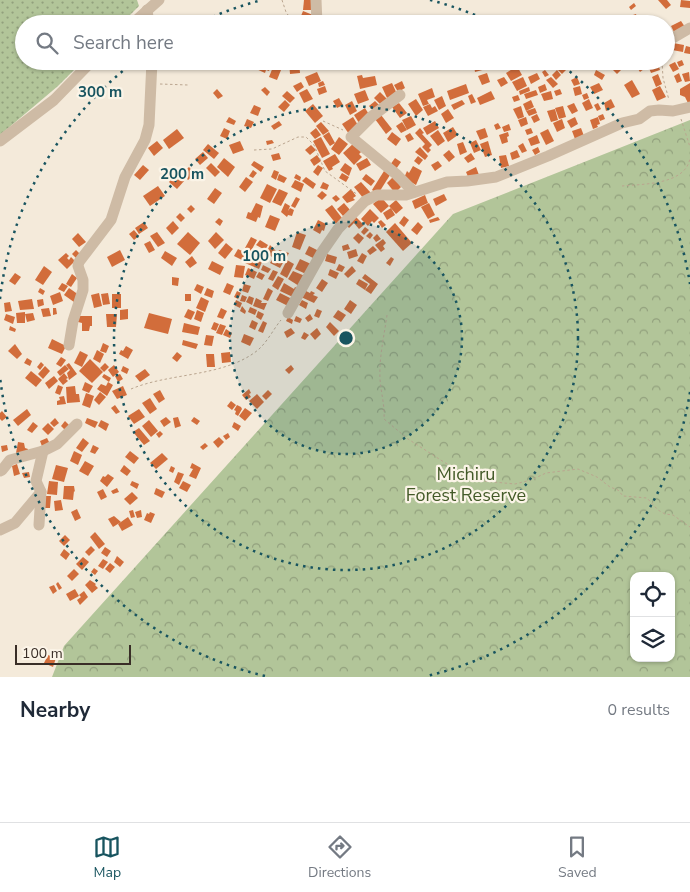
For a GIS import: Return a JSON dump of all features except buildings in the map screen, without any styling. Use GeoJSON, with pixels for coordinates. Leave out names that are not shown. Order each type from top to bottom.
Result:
{"type":"FeatureCollection","features":[{"type":"Feature","properties":{"kind":"street"},"geometry":{"type":"LineString","coordinates":[[142,15],[159,0]]}},
{"type":"Feature","properties":{"kind":"street"},"geometry":{"type":"LineString","coordinates":[[316,0],[317,15]]}},
{"type":"Feature","properties":{"kind":"street"},"geometry":{"type":"LineString","coordinates":[[147,10],[148,15]]}},
{"type":"Feature","properties":{"kind":"street"},"geometry":{"type":"LineString","coordinates":[[675,37],[690,28]]}},
{"type":"Feature","properties":{"kind":"street"},"geometry":{"type":"LineString","coordinates":[[0,141],[54,100],[83,70]]}},
{"type":"Feature","properties":{"kind":"street"},"geometry":{"type":"LineString","coordinates":[[69,345],[73,322],[83,290],[83,280],[78,266],[79,262],[111,220],[125,177],[145,140],[149,125],[152,70]]}},
{"type":"Feature","properties":{"kind":"street"},"geometry":{"type":"LineString","coordinates":[[400,95],[378,111],[351,137],[396,174],[414,192]]}},
{"type":"Feature","properties":{"kind":"street"},"geometry":{"type":"LineString","coordinates":[[288,313],[322,252],[338,228],[365,201],[377,195],[403,196],[447,182],[496,177],[548,156],[622,122],[639,119],[650,111],[679,109]]}},
{"type":"Feature","properties":{"kind":"street"},"geometry":{"type":"LineString","coordinates":[[0,471],[10,460],[44,451],[58,444],[77,424]]}},
{"type":"Feature","properties":{"kind":"street"},"geometry":{"type":"LineString","coordinates":[[39,525],[41,492],[36,482],[44,451]]}},
{"type":"Feature","properties":{"kind":"street"},"geometry":{"type":"LineString","coordinates":[[0,530],[15,523],[41,492]]}},
{"type":"Feature","properties":{"kind":"path"},"geometry":{"type":"LineString","coordinates":[[282,0],[288,15]]}},
{"type":"Feature","properties":{"kind":"path"},"geometry":{"type":"LineString","coordinates":[[663,70],[669,100],[679,109],[689,145]]}},
{"type":"Feature","properties":{"kind":"path"},"geometry":{"type":"LineString","coordinates":[[151,84],[188,86]]}},
{"type":"Feature","properties":{"kind":"path"},"geometry":{"type":"LineString","coordinates":[[323,121],[344,131]]}},
{"type":"Feature","properties":{"kind":"path"},"geometry":{"type":"LineString","coordinates":[[254,150],[272,149],[298,137],[306,137],[314,145],[325,171],[365,201]]}},
{"type":"Feature","properties":{"kind":"path"},"geometry":{"type":"LineString","coordinates":[[622,186],[658,183],[681,174],[689,164],[690,158]]}},
{"type":"Feature","properties":{"kind":"path"},"geometry":{"type":"LineString","coordinates":[[131,389],[157,380],[218,368],[254,354],[288,313]]}},
{"type":"Feature","properties":{"kind":"path"},"geometry":{"type":"LineString","coordinates":[[388,316],[380,356],[384,419],[408,440],[447,464],[459,475],[483,481],[515,484],[546,474],[578,469],[597,477],[610,487],[618,490],[623,496],[648,498],[658,510],[665,514],[673,515],[690,527]]}},
{"type":"Feature","properties":{"kind":"green space"},"geometry":{"type":"Polygon","coordinates":[[[0,0],[137,0],[139,6],[130,15],[15,15],[15,70],[74,70],[0,135],[0,0]]]}},
{"type":"Feature","properties":{"kind":"green space","name":"Michiru Forest Reserve"},"geometry":{"type":"Polygon","coordinates":[[[690,120],[690,677],[52,677],[64,646],[453,214],[690,120]]]}}]}
